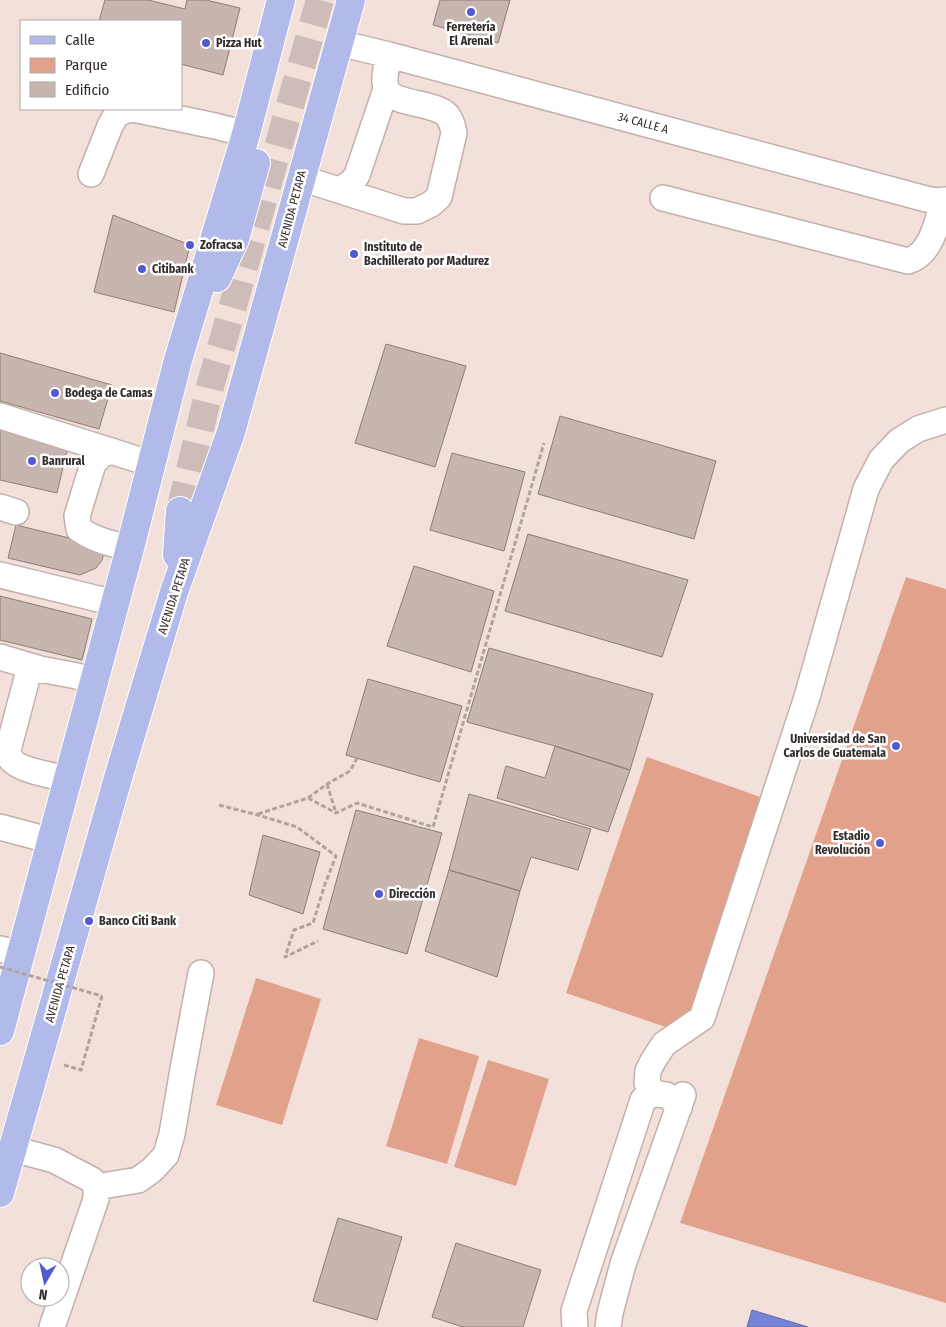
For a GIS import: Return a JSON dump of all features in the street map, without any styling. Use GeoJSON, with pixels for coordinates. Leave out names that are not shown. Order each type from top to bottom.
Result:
{"type":"FeatureCollection","features":[{"type":"Feature","properties":{"kind":"main road","name":"AVENIDA PETAPA"},"geometry":{"type":"LineString","coordinates":[[0,1193],[118,778],[174,592],[231,432],[340,43],[350,0]]}},
{"type":"Feature","properties":{"kind":"main road"},"geometry":{"type":"LineString","coordinates":[[0,1031],[7,956],[52,841],[178,360],[246,134],[283,1]]}},
{"type":"Feature","properties":{"kind":"main road"},"geometry":{"type":"LineString","coordinates":[[178,360],[235,239],[283,1]]}},
{"type":"Feature","properties":{"kind":"main road"},"geometry":{"type":"LineString","coordinates":[[174,592],[180,511]]}},
{"type":"Feature","properties":{"kind":"street","name":"34 CALLE A"},"geometry":{"type":"LineString","coordinates":[[340,43],[926,199],[945,200]]}},
{"type":"Feature","properties":{"kind":"street"},"geometry":{"type":"LineString","coordinates":[[339,190],[351,183],[357,175],[386,89],[385,77],[389,55]]}},
{"type":"Feature","properties":{"kind":"street"},"geometry":{"type":"LineString","coordinates":[[301,178],[404,211],[417,211],[431,204],[439,197],[454,133],[452,124],[448,116],[441,110],[392,96],[386,89]]}},
{"type":"Feature","properties":{"kind":"street"},"geometry":{"type":"LineString","coordinates":[[91,174],[113,120],[116,115],[128,110]]}},
{"type":"Feature","properties":{"kind":"street"},"geometry":{"type":"LineString","coordinates":[[138,110],[246,134]]}},
{"type":"Feature","properties":{"kind":"street"},"geometry":{"type":"LineString","coordinates":[[663,198],[908,261],[915,259],[927,246],[945,200]]}},
{"type":"Feature","properties":{"kind":"street"},"geometry":{"type":"LineString","coordinates":[[0,416],[152,464]]}},
{"type":"Feature","properties":{"kind":"street"},"geometry":{"type":"LineString","coordinates":[[657,1094],[647,1083],[648,1071],[653,1061],[664,1044],[702,1018],[807,697],[866,490],[881,460],[899,441],[918,429],[946,420]]}},
{"type":"Feature","properties":{"kind":"street"},"geometry":{"type":"LineString","coordinates":[[112,451],[100,455],[93,464],[77,516],[79,530],[88,536],[107,543],[130,548]]}},
{"type":"Feature","properties":{"kind":"street"},"geometry":{"type":"LineString","coordinates":[[0,575],[114,603]]}},
{"type":"Feature","properties":{"kind":"street"},"geometry":{"type":"LineString","coordinates":[[0,657],[93,682]]}},
{"type":"Feature","properties":{"kind":"street"},"geometry":{"type":"LineString","coordinates":[[40,668],[31,673],[27,678],[8,750],[10,759],[19,766],[47,775],[68,779]]}},
{"type":"Feature","properties":{"kind":"street"},"geometry":{"type":"LineString","coordinates":[[0,827],[52,841]]}},
{"type":"Feature","properties":{"kind":"street"},"geometry":{"type":"LineString","coordinates":[[96,1187],[138,1180],[152,1170],[166,1155],[172,1134],[201,973]]}},
{"type":"Feature","properties":{"kind":"street"},"geometry":{"type":"LineString","coordinates":[[575,1327],[574,1311],[643,1100],[647,1096],[666,1095],[673,1100],[681,1101],[623,1264],[608,1327]]}},
{"type":"Feature","properties":{"kind":"street"},"geometry":{"type":"LineString","coordinates":[[13,1149],[54,1160],[92,1180],[96,1187],[96,1200],[52,1327]]}},
{"type":"Feature","properties":{"kind":"path"},"geometry":{"type":"LineString","coordinates":[[336,813],[357,803],[433,827],[544,443]]}},
{"type":"Feature","properties":{"kind":"path"},"geometry":{"type":"LineString","coordinates":[[258,814],[308,798],[327,784],[350,771],[356,758]]}},
{"type":"Feature","properties":{"kind":"path"},"geometry":{"type":"LineString","coordinates":[[327,784],[336,813]]}},
{"type":"Feature","properties":{"kind":"path"},"geometry":{"type":"LineString","coordinates":[[308,798],[336,813]]}},
{"type":"Feature","properties":{"kind":"path"},"geometry":{"type":"LineString","coordinates":[[219,805],[258,814],[297,827],[336,856],[313,923],[294,930],[285,958],[318,941]]}},
{"type":"Feature","properties":{"kind":"path"},"geometry":{"type":"LineString","coordinates":[[7,956],[102,996],[81,1070]]}},
{"type":"Feature","properties":{"kind":"green space","name":"Estadio Revolución"},"geometry":{"type":"Polygon","coordinates":[[[906,577],[946,589],[946,1303],[680,1223],[906,577]]]}},
{"type":"Feature","properties":{"kind":"green space"},"geometry":{"type":"Polygon","coordinates":[[[647,757],[769,800],[689,1035],[566,993],[647,757]]]}},
{"type":"Feature","properties":{"kind":"green space"},"geometry":{"type":"Polygon","coordinates":[[[256,978],[321,999],[282,1125],[216,1105],[256,978]]]}},
{"type":"Feature","properties":{"kind":"green space"},"geometry":{"type":"Polygon","coordinates":[[[419,1038],[479,1056],[447,1164],[386,1146],[419,1038]]]}},
{"type":"Feature","properties":{"kind":"green space"},"geometry":{"type":"Polygon","coordinates":[[[488,1060],[549,1079],[516,1186],[454,1167],[488,1060]]]}},
{"type":"Feature","properties":{"kind":"water"},"geometry":{"type":"Polygon","coordinates":[[[752,1310],[808,1327],[747,1327],[752,1310]]]}},
{"type":"Feature","properties":{"kind":"building","name":"Pizza Hut"},"geometry":{"type":"Polygon","coordinates":[[[105,0],[148,0],[185,9],[187,0],[206,0],[240,8],[223,75],[182,64],[182,20],[99,20],[105,0]]]}},
{"type":"Feature","properties":{"kind":"building","name":"Ferretería El Arenal"},"geometry":{"type":"Polygon","coordinates":[[[440,0],[510,0],[498,43],[433,25],[440,0]]]}},
{"type":"Feature","properties":{"kind":"building","name":"Citibank"},"geometry":{"type":"Polygon","coordinates":[[[113,215],[190,245],[174,312],[94,292],[113,215]]]}},
{"type":"Feature","properties":{"kind":"building"},"geometry":{"type":"Polygon","coordinates":[[[386,344],[466,366],[435,467],[355,443],[386,344]]]}},
{"type":"Feature","properties":{"kind":"building","name":"Bodega de Camas"},"geometry":{"type":"Polygon","coordinates":[[[0,353],[112,385],[99,429],[0,401],[0,353]]]}},
{"type":"Feature","properties":{"kind":"building"},"geometry":{"type":"Polygon","coordinates":[[[560,416],[716,461],[694,539],[538,494],[560,416]]]}},
{"type":"Feature","properties":{"kind":"building","name":"Banrural"},"geometry":{"type":"Polygon","coordinates":[[[0,426],[69,442],[57,493],[0,480],[0,426]]]}},
{"type":"Feature","properties":{"kind":"building"},"geometry":{"type":"Polygon","coordinates":[[[452,453],[525,472],[504,551],[430,530],[452,453]]]}},
{"type":"Feature","properties":{"kind":"building"},"geometry":{"type":"Polygon","coordinates":[[[16,525],[106,547],[102,560],[96,568],[80,575],[8,558],[16,525]]]}},
{"type":"Feature","properties":{"kind":"building"},"geometry":{"type":"Polygon","coordinates":[[[528,534],[688,580],[662,657],[505,611],[528,534]]]}},
{"type":"Feature","properties":{"kind":"building"},"geometry":{"type":"Polygon","coordinates":[[[414,566],[494,591],[471,672],[387,646],[414,566]]]}},
{"type":"Feature","properties":{"kind":"building"},"geometry":{"type":"Polygon","coordinates":[[[0,596],[92,619],[82,660],[0,640],[0,596]]]}},
{"type":"Feature","properties":{"kind":"building"},"geometry":{"type":"Polygon","coordinates":[[[489,648],[653,694],[630,770],[555,746],[467,722],[489,648]]]}},
{"type":"Feature","properties":{"kind":"building"},"geometry":{"type":"Polygon","coordinates":[[[368,679],[462,706],[440,782],[346,755],[368,679]]]}},
{"type":"Feature","properties":{"kind":"building"},"geometry":{"type":"Polygon","coordinates":[[[555,746],[630,770],[608,832],[497,798],[506,766],[545,778],[555,746]]]}},
{"type":"Feature","properties":{"kind":"building"},"geometry":{"type":"Polygon","coordinates":[[[469,794],[591,829],[578,870],[531,857],[520,891],[449,870],[469,794]]]}},
{"type":"Feature","properties":{"kind":"building","name":"Dirección"},"geometry":{"type":"Polygon","coordinates":[[[356,810],[442,833],[407,954],[323,929],[356,810]]]}},
{"type":"Feature","properties":{"kind":"building"},"geometry":{"type":"Polygon","coordinates":[[[263,835],[320,852],[303,914],[249,895],[263,835]]]}},
{"type":"Feature","properties":{"kind":"building"},"geometry":{"type":"Polygon","coordinates":[[[449,870],[520,891],[497,977],[425,951],[449,870]]]}},
{"type":"Feature","properties":{"kind":"building"},"geometry":{"type":"Polygon","coordinates":[[[338,1218],[402,1237],[377,1320],[313,1301],[338,1218]]]}},
{"type":"Feature","properties":{"kind":"building"},"geometry":{"type":"Polygon","coordinates":[[[456,1243],[541,1270],[523,1327],[463,1327],[432,1317],[456,1243]]]}},
{"type":"Feature","properties":{"kind":"tunnel"},"geometry":{"type":"LineString","coordinates":[[180,511],[211,383],[320,0]]}},
{"type":"Feature","properties":{"kind":"place","name":"Ferretería El Arenal"},"geometry":{"type":"Point","coordinates":[471,12]}},
{"type":"Feature","properties":{"kind":"place","name":"Pizza Hut"},"geometry":{"type":"Point","coordinates":[206,43]}},
{"type":"Feature","properties":{"kind":"place","name":"Zofracsa"},"geometry":{"type":"Point","coordinates":[190,245]}},
{"type":"Feature","properties":{"kind":"place","name":"Instituto de Bachillerato por Madurez"},"geometry":{"type":"Point","coordinates":[354,254]}},
{"type":"Feature","properties":{"kind":"place","name":"Citibank"},"geometry":{"type":"Point","coordinates":[142,269]}},
{"type":"Feature","properties":{"kind":"place","name":"Bodega de Camas"},"geometry":{"type":"Point","coordinates":[55,393]}},
{"type":"Feature","properties":{"kind":"place","name":"Banrural"},"geometry":{"type":"Point","coordinates":[32,461]}},
{"type":"Feature","properties":{"kind":"place","name":"Universidad de San Carlos de Guatemala"},"geometry":{"type":"Point","coordinates":[896,746]}},
{"type":"Feature","properties":{"kind":"place","name":"Estadio Revolución"},"geometry":{"type":"Point","coordinates":[880,843]}},
{"type":"Feature","properties":{"kind":"place","name":"Dirección"},"geometry":{"type":"Point","coordinates":[379,894]}},
{"type":"Feature","properties":{"kind":"place","name":"Banco Citi Bank"},"geometry":{"type":"Point","coordinates":[89,921]}}]}
